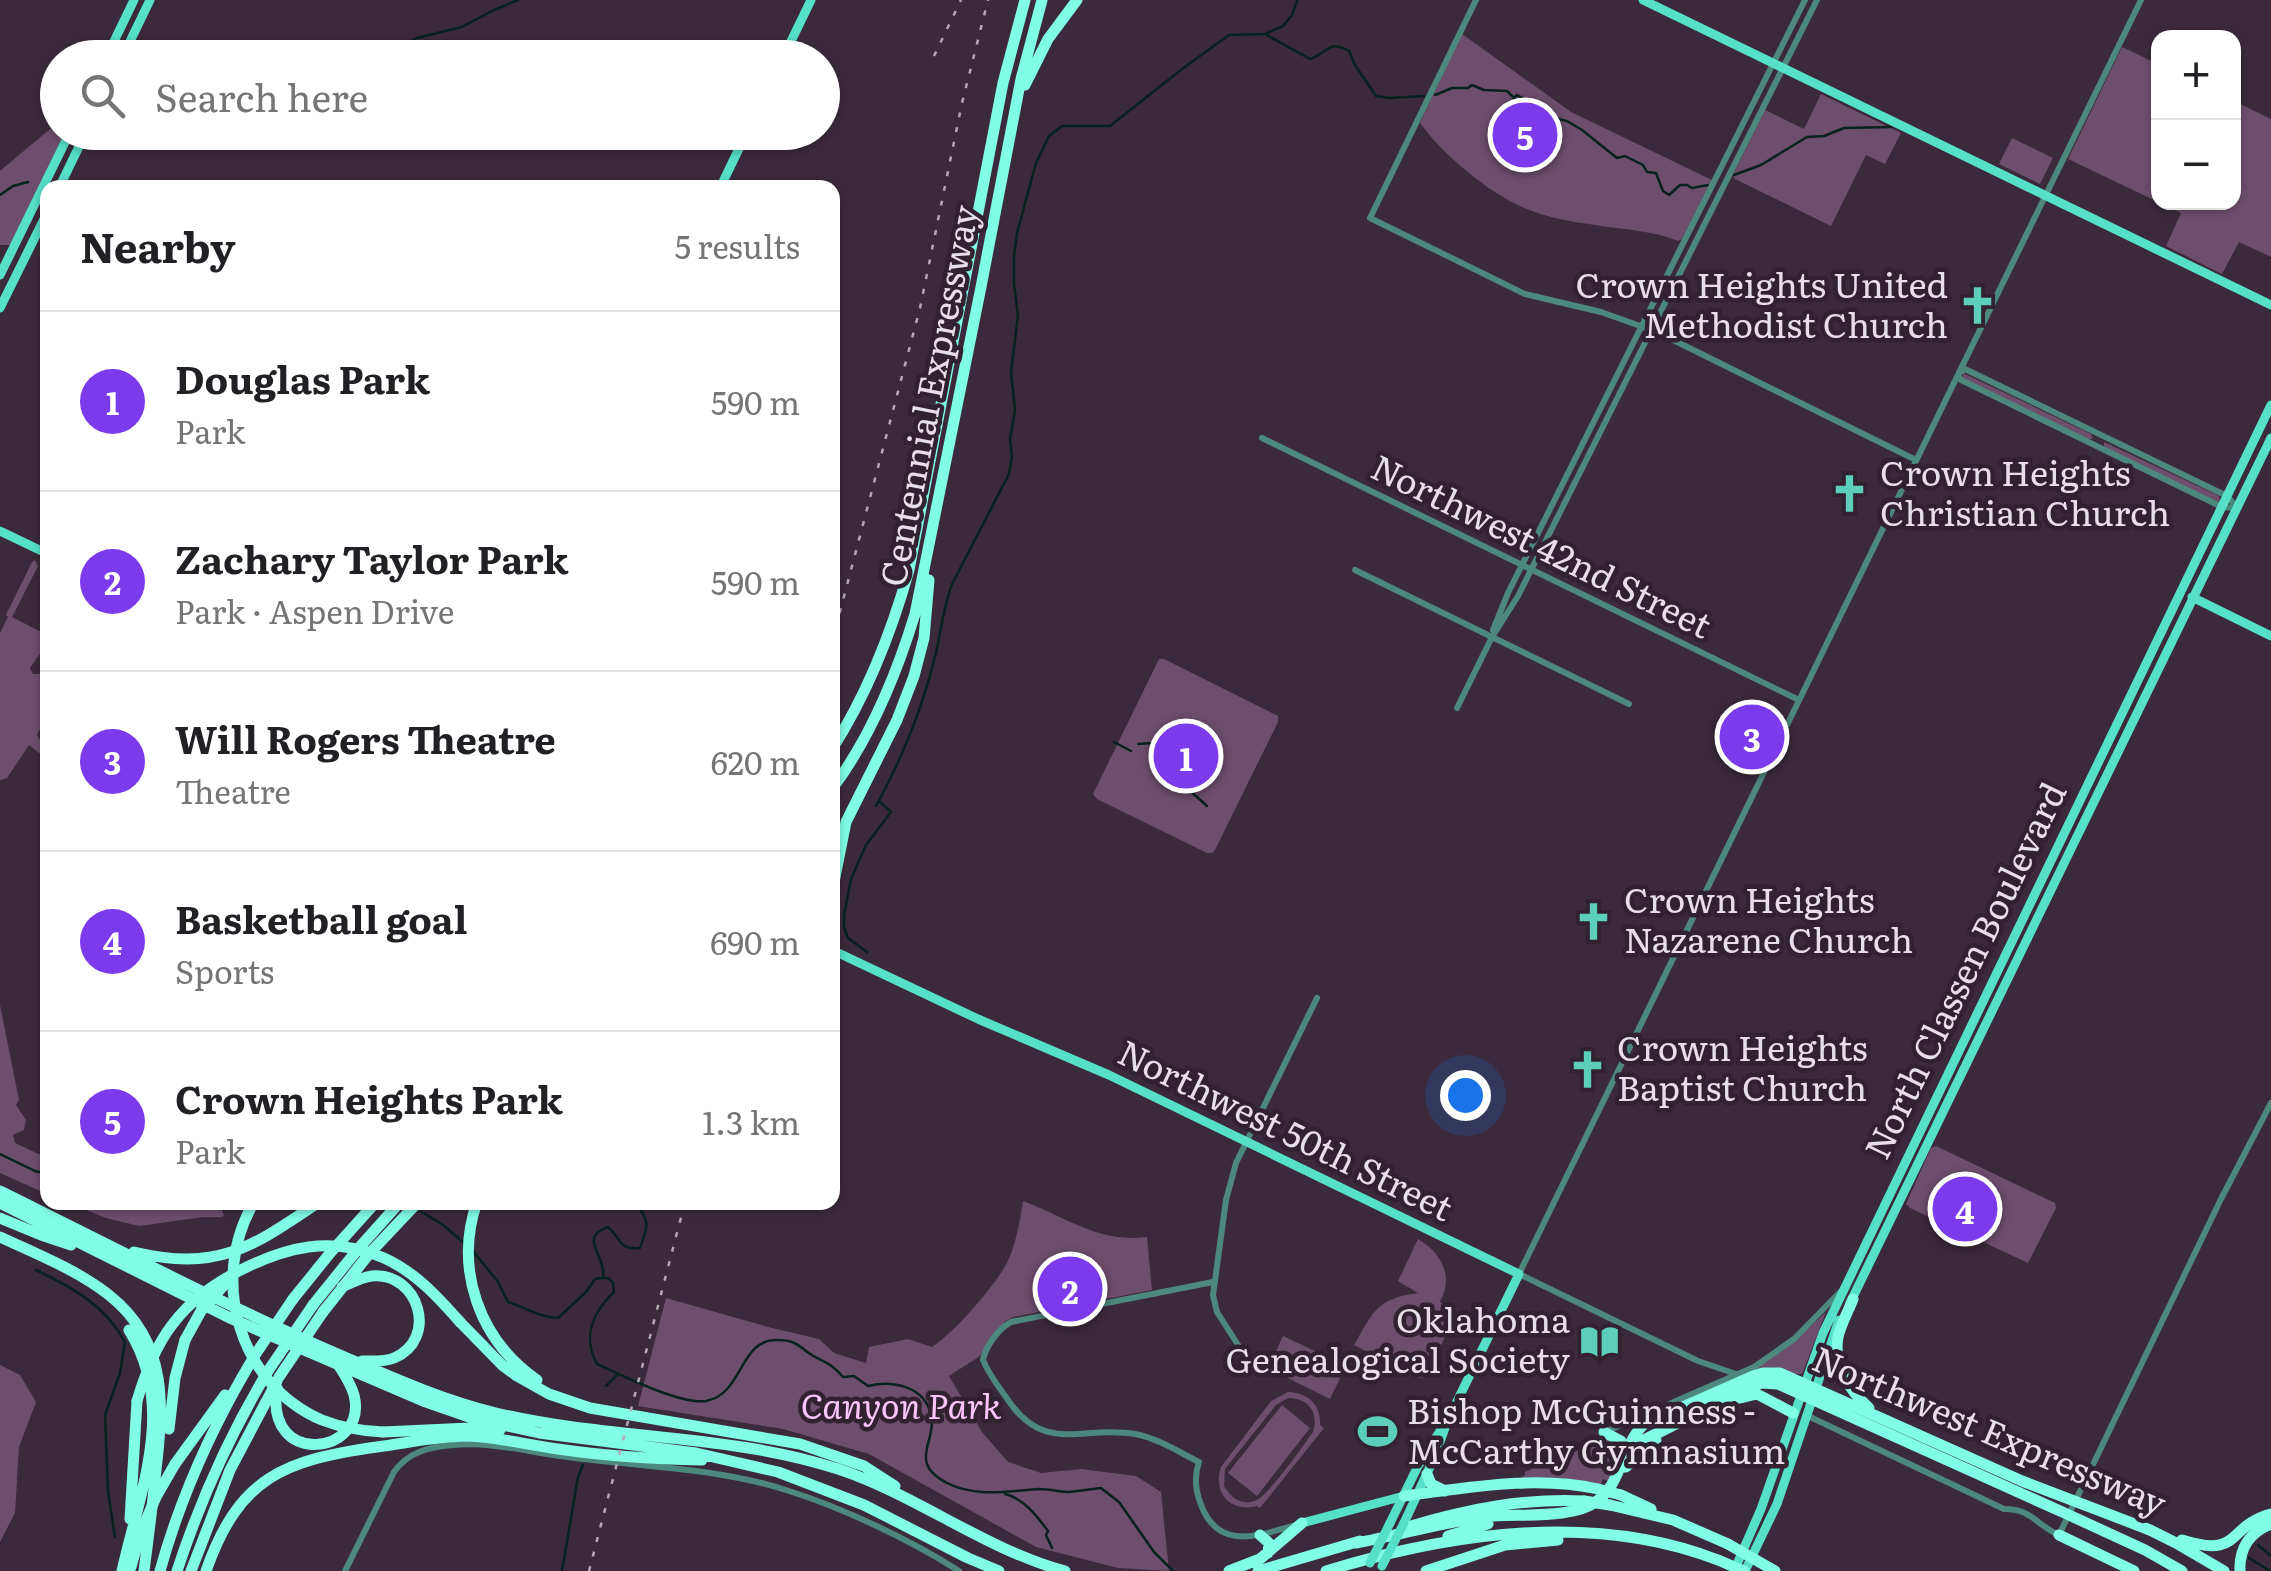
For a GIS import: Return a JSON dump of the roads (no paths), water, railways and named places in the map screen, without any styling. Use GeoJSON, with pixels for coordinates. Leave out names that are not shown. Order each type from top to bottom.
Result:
{"type":"FeatureCollection","features":[{"type":"Feature","properties":{"kind":"highway","name":"Centennial Expressway"},"geometry":{"type":"LineString","coordinates":[[840,736],[878,664],[909,570],[1004,82],[1024,0]]}},
{"type":"Feature","properties":{"kind":"highway","name":"Centennial Expressway"},"geometry":{"type":"LineString","coordinates":[[840,777],[865,738],[900,660],[915,614],[1025,58],[1042,0]]}},
{"type":"Feature","properties":{"kind":"highway"},"geometry":{"type":"LineString","coordinates":[[1015,107],[1042,49],[1077,0]]}},
{"type":"Feature","properties":{"kind":"highway"},"geometry":{"type":"LineString","coordinates":[[840,852],[846,822],[898,720],[918,660],[924,638],[936,511]]}},
{"type":"Feature","properties":{"kind":"highway"},"geometry":{"type":"LineString","coordinates":[[0,1191],[232,1319],[447,1410],[539,1433]]}},
{"type":"Feature","properties":{"kind":"highway"},"geometry":{"type":"LineString","coordinates":[[0,1204],[428,1392],[497,1413],[567,1426],[736,1446],[802,1459],[867,1480],[1012,1552],[1065,1571]]}},
{"type":"Feature","properties":{"kind":"highway"},"geometry":{"type":"LineString","coordinates":[[250,1210],[233,1260],[234,1314],[246,1346],[270,1382],[303,1410],[357,1430],[470,1428],[539,1433],[736,1461],[835,1492],[998,1571]]}},
{"type":"Feature","properties":{"kind":"highway"},"geometry":{"type":"LineString","coordinates":[[0,1218],[110,1252],[171,1260],[217,1257],[257,1243],[308,1210]]}},
{"type":"Feature","properties":{"kind":"highway"},"geometry":{"type":"LineString","coordinates":[[122,1571],[135,1533],[191,1440],[293,1299],[369,1210]]}},
{"type":"Feature","properties":{"kind":"highway"},"geometry":{"type":"LineString","coordinates":[[318,1308],[342,1287],[395,1210]]}},
{"type":"Feature","properties":{"kind":"highway"},"geometry":{"type":"LineString","coordinates":[[177,1571],[220,1461],[274,1374],[318,1308],[384,1228],[408,1210]]}},
{"type":"Feature","properties":{"kind":"highway"},"geometry":{"type":"LineString","coordinates":[[474,1210],[468,1257],[474,1296],[483,1319],[508,1356],[574,1403]]}},
{"type":"Feature","properties":{"kind":"highway"},"geometry":{"type":"LineString","coordinates":[[0,1237],[84,1278],[118,1303],[150,1351],[159,1378],[162,1419],[145,1571]]}},
{"type":"Feature","properties":{"kind":"highway"},"geometry":{"type":"LineString","coordinates":[[135,1533],[137,1401],[153,1357],[172,1325],[210,1287],[264,1258],[301,1247],[334,1246],[382,1257],[415,1276],[485,1348],[518,1376],[549,1394],[574,1403],[800,1444],[864,1466],[950,1520]]}},
{"type":"Feature","properties":{"kind":"highway"},"geometry":{"type":"LineString","coordinates":[[145,1571],[158,1522],[175,1378],[185,1340],[209,1300],[247,1267]]}},
{"type":"Feature","properties":{"kind":"highway"},"geometry":{"type":"LineString","coordinates":[[342,1287],[363,1278],[387,1277],[408,1290],[419,1310],[416,1338],[401,1354],[382,1361],[353,1360]]}},
{"type":"Feature","properties":{"kind":"highway"},"geometry":{"type":"LineString","coordinates":[[84,1278],[115,1309],[131,1332],[142,1354],[153,1395],[154,1424],[130,1571]]}},
{"type":"Feature","properties":{"kind":"highway"},"geometry":{"type":"LineString","coordinates":[[1852,1299],[1838,1340],[1838,1359],[1848,1384],[1876,1414]]}},
{"type":"Feature","properties":{"kind":"highway"},"geometry":{"type":"LineString","coordinates":[[160,1571],[172,1529],[202,1455],[255,1355]]}},
{"type":"Feature","properties":{"kind":"highway"},"geometry":{"type":"LineString","coordinates":[[274,1374],[275,1408],[280,1424],[298,1441],[318,1445],[339,1437],[354,1414],[353,1390],[339,1366]]}},
{"type":"Feature","properties":{"kind":"highway","name":"Northwest Expressway"},"geometry":{"type":"LineString","coordinates":[[1666,1408],[1753,1376],[1780,1373],[1808,1390],[2072,1509],[2150,1530],[2224,1571]]}},
{"type":"Feature","properties":{"kind":"highway"},"geometry":{"type":"LineString","coordinates":[[192,1571],[230,1470],[274,1374]]}},
{"type":"Feature","properties":{"kind":"highway"},"geometry":{"type":"LineString","coordinates":[[1736,1374],[1753,1376]]}},
{"type":"Feature","properties":{"kind":"highway","name":"Northwest Expressway"},"geometry":{"type":"LineString","coordinates":[[1640,1442],[1745,1388],[1778,1384],[1808,1390],[1876,1414],[2072,1509],[2182,1571]]}},
{"type":"Feature","properties":{"kind":"highway"},"geometry":{"type":"LineString","coordinates":[[1626,1467],[1658,1439],[1752,1394],[1800,1414]]}},
{"type":"Feature","properties":{"kind":"highway"},"geometry":{"type":"LineString","coordinates":[[1326,1571],[1426,1545],[1484,1524],[1567,1520],[1586,1515],[1608,1500],[1652,1428],[1668,1420],[1666,1408]]}},
{"type":"Feature","properties":{"kind":"highway"},"geometry":{"type":"LineString","coordinates":[[1356,1542],[1483,1517],[1588,1508],[1604,1495],[1634,1434],[1644,1424],[1666,1408],[1685,1412],[1703,1409]]}},
{"type":"Feature","properties":{"kind":"highway"},"geometry":{"type":"LineString","coordinates":[[1604,1432],[1621,1442],[1625,1453]]}},
{"type":"Feature","properties":{"kind":"highway"},"geometry":{"type":"LineString","coordinates":[[207,1569],[227,1523],[248,1496],[290,1466],[327,1454],[468,1436],[649,1459],[736,1461]]}},
{"type":"Feature","properties":{"kind":"highway"},"geometry":{"type":"LineString","coordinates":[[1427,1474],[1431,1484],[1445,1491]]}},
{"type":"Feature","properties":{"kind":"highway"},"geometry":{"type":"LineString","coordinates":[[1402,1512],[1445,1491],[1529,1481],[1564,1482],[1621,1494],[1728,1544],[1775,1571]]}},
{"type":"Feature","properties":{"kind":"highway"},"geometry":{"type":"LineString","coordinates":[[1258,1571],[1488,1506],[1544,1500],[1584,1501],[1672,1520]]}},
{"type":"Feature","properties":{"kind":"highway"},"geometry":{"type":"LineString","coordinates":[[2150,1530],[2204,1546],[2218,1546],[2230,1542],[2257,1518],[2271,1514]]}},
{"type":"Feature","properties":{"kind":"highway"},"geometry":{"type":"LineString","coordinates":[[1228,1571],[1254,1562],[1302,1524]]}},
{"type":"Feature","properties":{"kind":"highway"},"geometry":{"type":"LineString","coordinates":[[2240,1571],[2241,1554],[2247,1542],[2271,1524]]}},
{"type":"Feature","properties":{"kind":"highway"},"geometry":{"type":"LineString","coordinates":[[1426,1545],[1510,1534],[1617,1536],[1670,1544],[1744,1571]]}},
{"type":"Feature","properties":{"kind":"highway"},"geometry":{"type":"LineString","coordinates":[[2059,1535],[2134,1571]]}},
{"type":"Feature","properties":{"kind":"highway"},"geometry":{"type":"LineString","coordinates":[[1260,1536],[1269,1543],[1268,1553]]}},
{"type":"Feature","properties":{"kind":"highway"},"geometry":{"type":"LineString","coordinates":[[1426,1571],[1505,1546],[1617,1536]]}},
{"type":"Feature","properties":{"kind":"main road"},"geometry":{"type":"LineString","coordinates":[[115,40],[134,0]]}},
{"type":"Feature","properties":{"kind":"main road"},"geometry":{"type":"LineString","coordinates":[[131,40],[150,0]]}},
{"type":"Feature","properties":{"kind":"main road"},"geometry":{"type":"LineString","coordinates":[[793,40],[812,0]]}},
{"type":"Feature","properties":{"kind":"main road"},"geometry":{"type":"LineString","coordinates":[[1643,0],[2271,304]]}},
{"type":"Feature","properties":{"kind":"main road"},"geometry":{"type":"LineString","coordinates":[[47,180],[62,150]]}},
{"type":"Feature","properties":{"kind":"main road"},"geometry":{"type":"LineString","coordinates":[[63,180],[77,150]]}},
{"type":"Feature","properties":{"kind":"main road"},"geometry":{"type":"LineString","coordinates":[[724,180],[738,150]]}},
{"type":"Feature","properties":{"kind":"main road"},"geometry":{"type":"LineString","coordinates":[[0,274],[40,194]]}},
{"type":"Feature","properties":{"kind":"main road"},"geometry":{"type":"LineString","coordinates":[[0,308],[40,226]]}},
{"type":"Feature","properties":{"kind":"main road","name":"North Classen Boulevard"},"geometry":{"type":"LineString","coordinates":[[1734,1571],[1800,1414],[1823,1333],[2271,405]]}},
{"type":"Feature","properties":{"kind":"main road","name":"North Classen Boulevard"},"geometry":{"type":"LineString","coordinates":[[1808,1390],[1834,1329],[2271,438]]}},
{"type":"Feature","properties":{"kind":"main road"},"geometry":{"type":"LineString","coordinates":[[0,531],[40,550]]}},
{"type":"Feature","properties":{"kind":"main road"},"geometry":{"type":"LineString","coordinates":[[2182,590],[2271,636]]}},
{"type":"Feature","properties":{"kind":"main road","name":"Northwest 50th Street"},"geometry":{"type":"LineString","coordinates":[[840,954],[1109,1075],[1518,1274]]}},
{"type":"Feature","properties":{"kind":"main road"},"geometry":{"type":"LineString","coordinates":[[1402,1512],[1427,1474],[1447,1422],[1518,1274]]}},
{"type":"Feature","properties":{"kind":"main road","name":"North Classen Boulevard"},"geometry":{"type":"LineString","coordinates":[[1744,1571],[1777,1504],[1800,1414]]}},
{"type":"Feature","properties":{"kind":"main road"},"geometry":{"type":"LineString","coordinates":[[1373,1569],[1434,1439],[1447,1422]]}},
{"type":"Feature","properties":{"kind":"main road"},"geometry":{"type":"LineString","coordinates":[[1383,1501],[1402,1512]]}},
{"type":"Feature","properties":{"kind":"main road"},"geometry":{"type":"LineString","coordinates":[[1302,1524],[1383,1501],[1402,1512]]}},
{"type":"Feature","properties":{"kind":"street"},"geometry":{"type":"LineString","coordinates":[[1476,0],[1370,218],[1525,294],[1601,312],[1652,330],[1916,460]]}},
{"type":"Feature","properties":{"kind":"street"},"geometry":{"type":"LineString","coordinates":[[1492,637],[1515,603],[1732,171],[1806,0]]}},
{"type":"Feature","properties":{"kind":"street"},"geometry":{"type":"LineString","coordinates":[[1457,708],[1492,637],[1504,601],[1716,177],[1817,0]]}},
{"type":"Feature","properties":{"kind":"street"},"geometry":{"type":"LineString","coordinates":[[1518,1274],[2142,0]]}},
{"type":"Feature","properties":{"kind":"street"},"geometry":{"type":"LineString","coordinates":[[1958,374],[1965,370],[2227,496],[2237,508]]}},
{"type":"Feature","properties":{"kind":"street"},"geometry":{"type":"LineString","coordinates":[[1958,374],[1961,380],[2222,507],[2237,508]]}},
{"type":"Feature","properties":{"kind":"street","name":"Northwest 42nd Street"},"geometry":{"type":"LineString","coordinates":[[1262,438],[1799,700]]}},
{"type":"Feature","properties":{"kind":"street"},"geometry":{"type":"LineString","coordinates":[[1355,570],[1629,704]]}},
{"type":"Feature","properties":{"kind":"street"},"geometry":{"type":"LineString","coordinates":[[1247,1359],[1217,1312],[1213,1295],[1229,1185],[1316,998]]}},
{"type":"Feature","properties":{"kind":"street"},"geometry":{"type":"LineString","coordinates":[[1800,1414],[2004,1509],[2022,1510],[2059,1535],[2220,1199],[2271,1103]]}},
{"type":"Feature","properties":{"kind":"street","name":"Northwest 50th Street"},"geometry":{"type":"LineString","coordinates":[[1518,1274],[1712,1368],[1736,1374]]}},
{"type":"Feature","properties":{"kind":"street"},"geometry":{"type":"LineString","coordinates":[[1213,1282],[1011,1322],[1001,1329],[983,1360],[1017,1414],[1038,1430],[1056,1434],[1140,1435],[1199,1462],[1196,1489],[1202,1509],[1217,1529],[1248,1538],[1302,1524]]}},
{"type":"Feature","properties":{"kind":"street"},"geometry":{"type":"LineString","coordinates":[[1604,1432],[1754,1367],[1794,1339],[1844,1288]]}},
{"type":"Feature","properties":{"kind":"street"},"geometry":{"type":"LineString","coordinates":[[1712,1368],[1720,1375],[1714,1386]]}},
{"type":"Feature","properties":{"kind":"street"},"geometry":{"type":"LineString","coordinates":[[345,1571],[394,1472],[408,1457],[439,1446],[475,1444],[723,1473],[774,1486],[872,1524],[959,1571]]}},
{"type":"Feature","properties":{"kind":"waterway"},"geometry":{"type":"LineString","coordinates":[[413,40],[462,27],[518,0]]}},
{"type":"Feature","properties":{"kind":"waterway"},"geometry":{"type":"LineString","coordinates":[[876,806],[918,712],[952,584],[1009,474],[1015,410],[1011,372],[1018,315],[1014,256],[1036,163],[1049,136],[1062,126],[1110,126],[1229,35],[1265,34],[1283,26],[1297,1]]}},
{"type":"Feature","properties":{"kind":"waterway"},"geometry":{"type":"LineString","coordinates":[[1265,34],[1310,59],[1332,47],[1349,51],[1376,96],[1424,96]]}},
{"type":"Feature","properties":{"kind":"waterway"},"geometry":{"type":"LineString","coordinates":[[1435,95],[1472,85],[1507,91],[1514,98],[1517,95],[1528,101],[1545,116],[1567,121],[1582,130],[1617,158],[1625,156],[1643,165],[1647,172],[1656,173],[1663,191],[1669,195],[1680,185],[1708,185]]}},
{"type":"Feature","properties":{"kind":"waterway"},"geometry":{"type":"LineString","coordinates":[[1734,175],[1761,165],[1807,137],[1824,136],[1844,128],[1891,127]]}},
{"type":"Feature","properties":{"kind":"waterway"},"geometry":{"type":"LineString","coordinates":[[0,195],[28,182]]}},
{"type":"Feature","properties":{"kind":"waterway"},"geometry":{"type":"LineString","coordinates":[[1114,742],[1131,751]]}},
{"type":"Feature","properties":{"kind":"waterway"},"geometry":{"type":"LineString","coordinates":[[1138,744],[1151,743],[1160,748],[1166,769],[1207,806]]}},
{"type":"Feature","properties":{"kind":"waterway"},"geometry":{"type":"LineString","coordinates":[[867,952],[848,938],[844,915],[851,879],[866,845],[891,812],[879,801]]}},
{"type":"Feature","properties":{"kind":"waterway"},"geometry":{"type":"LineString","coordinates":[[0,1154],[40,1172]]}},
{"type":"Feature","properties":{"kind":"waterway"},"geometry":{"type":"LineString","coordinates":[[419,1210],[463,1242]]}},
{"type":"Feature","properties":{"kind":"waterway"},"geometry":{"type":"LineString","coordinates":[[603,1277],[595,1236],[608,1227],[624,1245],[640,1248],[646,1224],[640,1210]]}},
{"type":"Feature","properties":{"kind":"waterway"},"geometry":{"type":"LineString","coordinates":[[473,1251],[498,1282],[508,1302],[551,1317],[558,1318],[595,1279],[602,1278]]}},
{"type":"Feature","properties":{"kind":"waterway"},"geometry":{"type":"LineString","coordinates":[[36,1270],[87,1299],[108,1318],[125,1342],[120,1373],[105,1415],[108,1491],[115,1537]]}},
{"type":"Feature","properties":{"kind":"waterway"},"geometry":{"type":"LineString","coordinates":[[603,1278],[613,1283],[614,1292],[592,1325],[590,1344],[597,1364],[667,1394],[706,1401],[728,1388],[756,1348],[765,1342],[793,1342],[843,1377],[854,1376],[868,1386],[906,1387],[922,1397],[932,1425],[926,1451],[928,1467],[947,1483],[981,1492],[1101,1488],[1119,1502],[1154,1552],[1173,1571]]}},
{"type":"Feature","properties":{"kind":"waterway"},"geometry":{"type":"LineString","coordinates":[[606,1386],[617,1375]]}},
{"type":"Feature","properties":{"kind":"waterway"},"geometry":{"type":"LineString","coordinates":[[562,1571],[583,1465]]}},
{"type":"Feature","properties":{"kind":"waterway"},"geometry":{"type":"LineString","coordinates":[[1005,1494],[1018,1499],[1034,1514],[1048,1531],[1052,1548]]}},
{"type":"Feature","properties":{"kind":"waterway"},"geometry":{"type":"LineString","coordinates":[[2258,1545],[2271,1556]]}},
{"type":"Feature","properties":{"kind":"waterway"},"geometry":{"type":"LineString","coordinates":[[2249,1558],[2270,1571]]}},
{"type":"Feature","properties":{"kind":"railway"},"geometry":{"type":"LineString","coordinates":[[934,56],[961,0]]}},
{"type":"Feature","properties":{"kind":"railway"},"geometry":{"type":"LineString","coordinates":[[840,612],[920,308],[962,103],[988,0]]}},
{"type":"Feature","properties":{"kind":"railway"},"geometry":{"type":"LineString","coordinates":[[589,1571],[683,1210]]}},
{"type":"Feature","properties":{"kind":"place","name":"Crown Heights Park"},"geometry":{"type":"Point","coordinates":[1525,135]}},
{"type":"Feature","properties":{"kind":"place","name":"Crown Heights United Methodist Church"},"geometry":{"type":"Point","coordinates":[1978,306]}},
{"type":"Feature","properties":{"kind":"place","name":"Crown Heights Christian Church"},"geometry":{"type":"Point","coordinates":[1850,494]}},
{"type":"Feature","properties":{"kind":"place","name":"Will Rogers Theatre"},"geometry":{"type":"Point","coordinates":[1752,737]}},
{"type":"Feature","properties":{"kind":"place","name":"Douglas Park"},"geometry":{"type":"Point","coordinates":[1186,756]}},
{"type":"Feature","properties":{"kind":"place","name":"Crown Heights Nazarene Church"},"geometry":{"type":"Point","coordinates":[1594,921]}},
{"type":"Feature","properties":{"kind":"place","name":"Crown Heights Baptist Church"},"geometry":{"type":"Point","coordinates":[1587,1069]}},
{"type":"Feature","properties":{"kind":"place","name":"Basketball goal"},"geometry":{"type":"Point","coordinates":[1965,1209]}},
{"type":"Feature","properties":{"kind":"place","name":"Zachary Taylor Park"},"geometry":{"type":"Point","coordinates":[1070,1289]}},
{"type":"Feature","properties":{"kind":"place","name":"Oklahoma Genealogical Society"},"geometry":{"type":"Point","coordinates":[1600,1341]}},
{"type":"Feature","properties":{"kind":"place","name":"Bishop McGuinness - McCarthy Gymnasium"},"geometry":{"type":"Point","coordinates":[1377,1432]}},
{"type":"Feature","properties":{"kind":"park label","name":"Canyon Park"},"geometry":{"type":"Point","coordinates":[901,1407]}}]}
